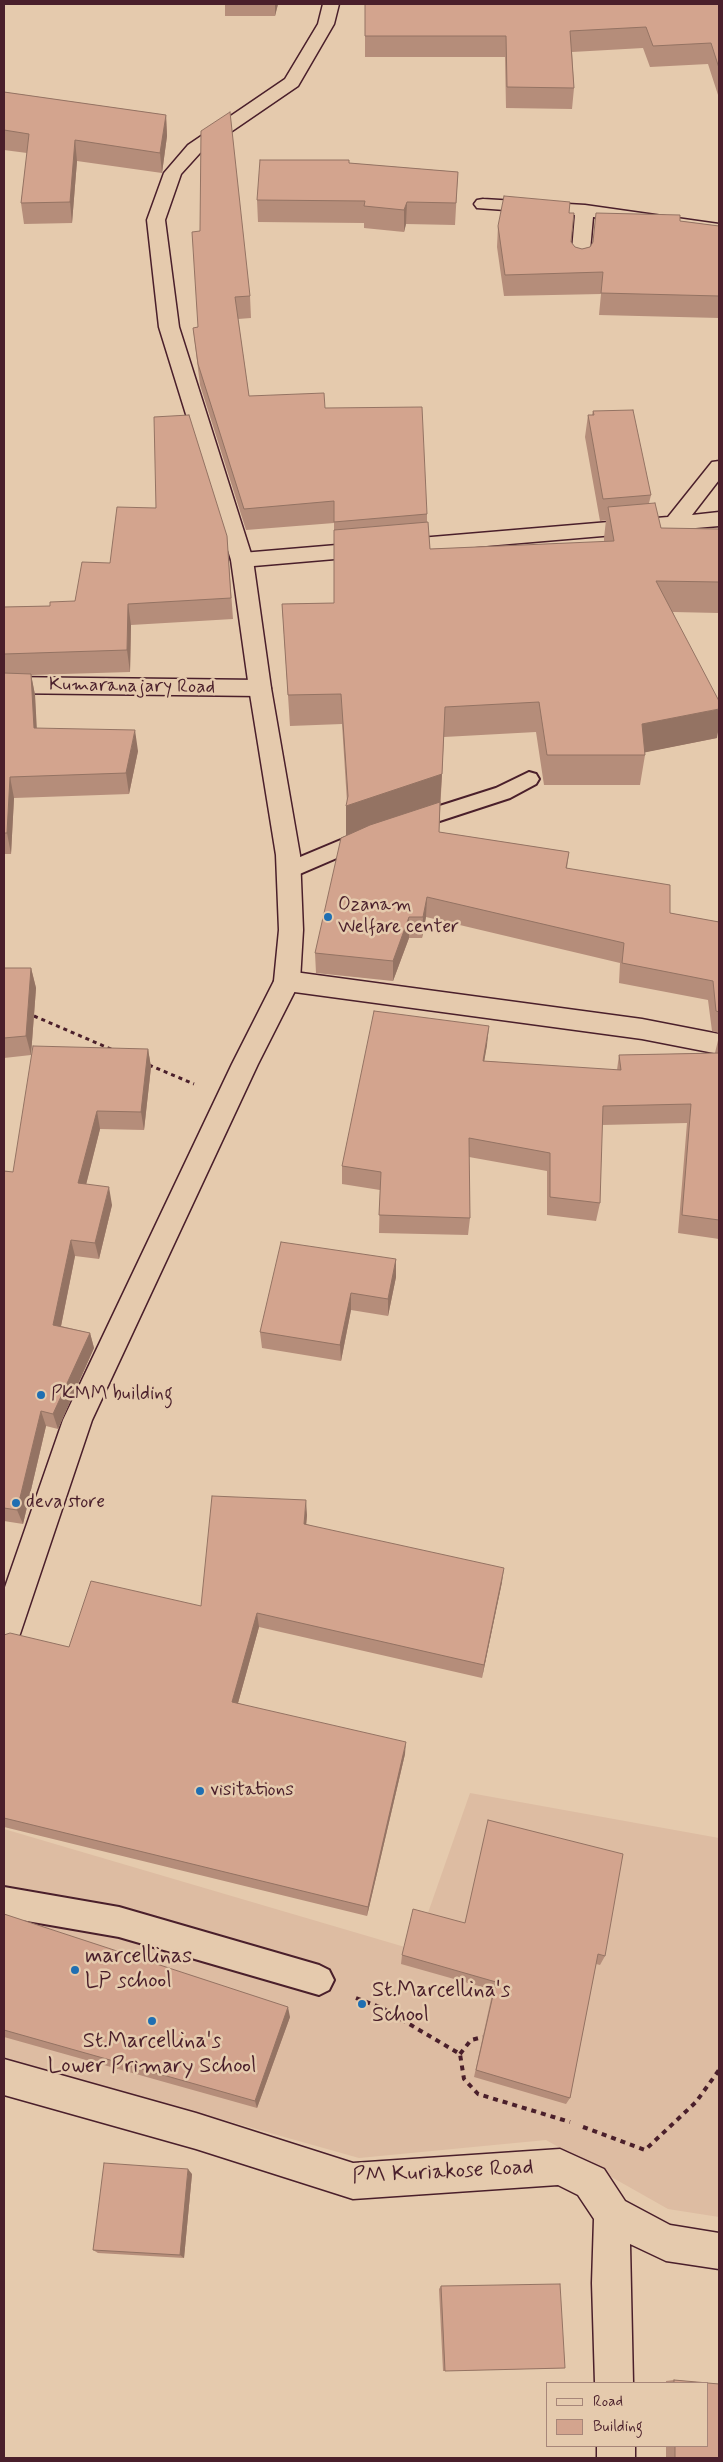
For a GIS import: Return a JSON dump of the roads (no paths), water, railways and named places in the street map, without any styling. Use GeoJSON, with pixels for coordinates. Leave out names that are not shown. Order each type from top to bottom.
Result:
{"type":"FeatureCollection","features":[{"type":"Feature","properties":{"kind":"street"},"geometry":{"type":"LineString","coordinates":[[4,1634],[78,1420],[229,1099],[287,981],[290,930],[288,855],[260,688],[242,560],[169,327],[156,220],[173,173],[194,149],[292,82],[326,24],[331,4]]}},
{"type":"Feature","properties":{"kind":"street"},"geometry":{"type":"LineString","coordinates":[[483,204],[585,210],[719,229]]}},
{"type":"Feature","properties":{"kind":"street"},"geometry":{"type":"LineString","coordinates":[[580,262],[585,210]]}},
{"type":"Feature","properties":{"kind":"street"},"geometry":{"type":"LineString","coordinates":[[674,523],[719,467]]}},
{"type":"Feature","properties":{"kind":"street"},"geometry":{"type":"LineString","coordinates":[[242,560],[719,519]]}},
{"type":"Feature","properties":{"kind":"street","name":"Kumaranajary Road"},"geometry":{"type":"LineString","coordinates":[[4,685],[260,688]]}},
{"type":"Feature","properties":{"kind":"street"},"geometry":{"type":"LineString","coordinates":[[287,981],[642,1029],[719,1044]]}},
{"type":"Feature","properties":{"kind":"street","name":"PM Kuriakose Road"},"geometry":{"type":"LineString","coordinates":[[4,2077],[196,2131],[353,2181],[560,2166],[591,2182],[612,2214],[666,2243],[719,2251]]}},
{"type":"Feature","properties":{"kind":"street"},"geometry":{"type":"LineString","coordinates":[[612,2214],[611,2284],[614,2382]]}},
{"type":"Feature","properties":{"kind":"lane"},"geometry":{"type":"LineString","coordinates":[[288,871],[386,831],[503,793],[529,779]]}},
{"type":"Feature","properties":{"kind":"lane"},"geometry":{"type":"LineString","coordinates":[[4,1902],[119,1922],[319,1980]]}},
{"type":"Feature","properties":{"kind":"place","name":"Ozanam Welfare center"},"geometry":{"type":"Point","coordinates":[328,917]}},
{"type":"Feature","properties":{"kind":"place","name":"PKMM building"},"geometry":{"type":"Point","coordinates":[41,1395]}},
{"type":"Feature","properties":{"kind":"place","name":"deva store"},"geometry":{"type":"Point","coordinates":[16,1503]}},
{"type":"Feature","properties":{"kind":"place","name":"visitations"},"geometry":{"type":"Point","coordinates":[200,1791]}},
{"type":"Feature","properties":{"kind":"place","name":"marcellinas LP school"},"geometry":{"type":"Point","coordinates":[75,1970]}},
{"type":"Feature","properties":{"kind":"place","name":"St.Marcellina's School"},"geometry":{"type":"Point","coordinates":[362,2004]}},
{"type":"Feature","properties":{"kind":"place","name":"St.Marcellina's Lower Primary School"},"geometry":{"type":"Point","coordinates":[152,2021]}}]}
